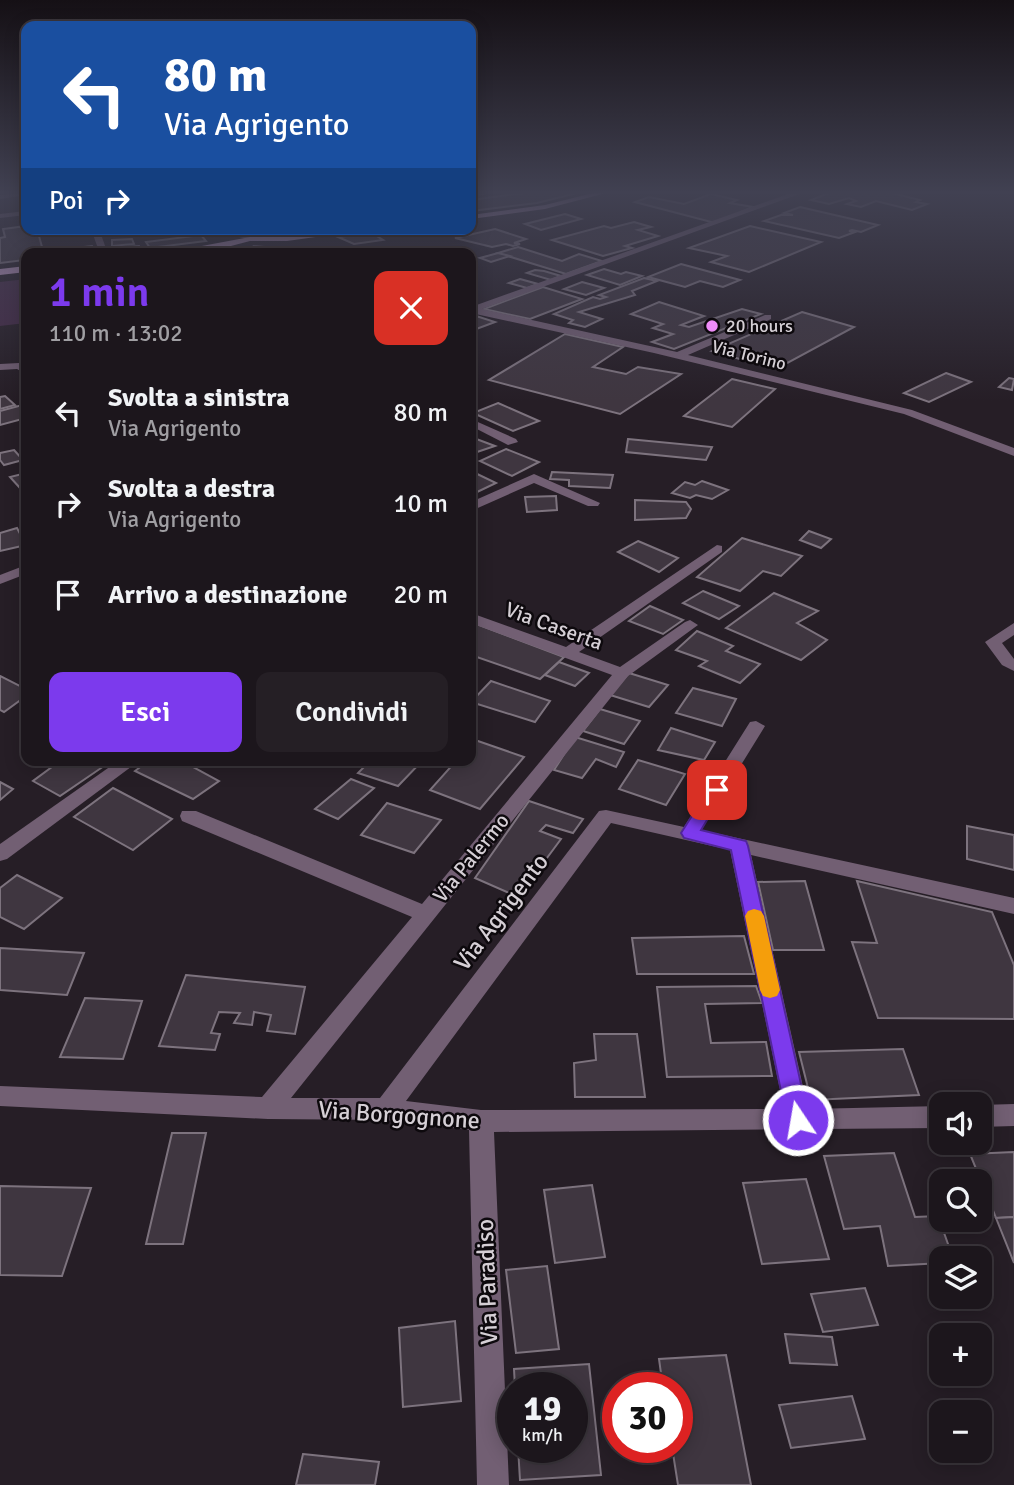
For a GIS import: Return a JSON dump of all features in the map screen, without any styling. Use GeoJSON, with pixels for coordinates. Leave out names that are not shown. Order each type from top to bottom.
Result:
{"type":"FeatureCollection","features":[{"type":"Feature","properties":{"kind":"main road"},"geometry":{"type":"LineString","coordinates":[[0,272],[21,270]]}},
{"type":"Feature","properties":{"kind":"street"},"geometry":{"type":"LineString","coordinates":[[476,308],[604,262]]}},
{"type":"Feature","properties":{"kind":"street","name":"Via Torino"},"geometry":{"type":"LineString","coordinates":[[476,311],[908,412],[1014,452]]}},
{"type":"Feature","properties":{"kind":"street"},"geometry":{"type":"LineString","coordinates":[[677,356],[768,317]]}},
{"type":"Feature","properties":{"kind":"street"},"geometry":{"type":"LineString","coordinates":[[0,367],[21,366]]}},
{"type":"Feature","properties":{"kind":"street"},"geometry":{"type":"LineString","coordinates":[[476,424],[512,442]]}},
{"type":"Feature","properties":{"kind":"street"},"geometry":{"type":"LineString","coordinates":[[476,505],[534,478],[593,503]]}},
{"type":"Feature","properties":{"kind":"street"},"geometry":{"type":"LineString","coordinates":[[566,654],[717,549]]}},
{"type":"Feature","properties":{"kind":"street"},"geometry":{"type":"LineString","coordinates":[[0,580],[21,571]]}},
{"type":"Feature","properties":{"kind":"street","name":"Via Caserta"},"geometry":{"type":"LineString","coordinates":[[476,620],[622,673]]}},
{"type":"Feature","properties":{"kind":"street","name":"Via Palermo"},"geometry":{"type":"LineString","coordinates":[[268,1108],[622,673],[690,625]]}},
{"type":"Feature","properties":{"kind":"street"},"geometry":{"type":"LineString","coordinates":[[1014,628],[993,642],[1007,662],[1014,666]]}},
{"type":"Feature","properties":{"kind":"street"},"geometry":{"type":"LineString","coordinates":[[690,833],[756,726]]}},
{"type":"Feature","properties":{"kind":"street"},"geometry":{"type":"LineString","coordinates":[[0,854],[123,766]]}},
{"type":"Feature","properties":{"kind":"street"},"geometry":{"type":"LineString","coordinates":[[189,816],[426,914]]}},
{"type":"Feature","properties":{"kind":"street","name":"Via Agrigento"},"geometry":{"type":"LineString","coordinates":[[386,1109],[606,816],[1014,906]]}},
{"type":"Feature","properties":{"kind":"street"},"geometry":{"type":"LineString","coordinates":[[739,846],[798,1120]]}},
{"type":"Feature","properties":{"kind":"street","name":"Via Borgognone"},"geometry":{"type":"LineString","coordinates":[[0,1096],[268,1108],[386,1109],[481,1121],[929,1117]]}},
{"type":"Feature","properties":{"kind":"street"},"geometry":{"type":"LineString","coordinates":[[992,1116],[1014,1115]]}},
{"type":"Feature","properties":{"kind":"street","name":"Via Paradiso"},"geometry":{"type":"LineString","coordinates":[[481,1121],[493,1485]]}},
{"type":"Feature","properties":{"kind":"shaded area"},"geometry":{"type":"Polygon","coordinates":[[[21,280],[21,324],[0,326],[0,282],[21,280]]]}},
{"type":"Feature","properties":{"kind":"building"},"geometry":{"type":"Polygon","coordinates":[[[528,262],[598,262],[566,274],[528,262]]]}},
{"type":"Feature","properties":{"kind":"building"},"geometry":{"type":"Polygon","coordinates":[[[712,262],[772,262],[749,272],[712,262]]]}},
{"type":"Feature","properties":{"kind":"building"},"geometry":{"type":"Polygon","coordinates":[[[681,264],[740,280],[723,287],[700,281],[685,287],[648,277],[681,264]]]}},
{"type":"Feature","properties":{"kind":"building"},"geometry":{"type":"Polygon","coordinates":[[[604,269],[642,276],[620,285],[587,275],[604,269]]]}},
{"type":"Feature","properties":{"kind":"building"},"geometry":{"type":"Polygon","coordinates":[[[535,270],[561,276],[551,280],[527,273],[535,270]]]}},
{"type":"Feature","properties":{"kind":"building"},"geometry":{"type":"Polygon","coordinates":[[[644,278],[657,281],[632,291],[635,295],[579,312],[602,319],[585,327],[569,323],[573,320],[554,314],[593,297],[606,297],[599,295],[644,278]]]}},
{"type":"Feature","properties":{"kind":"building"},"geometry":{"type":"Polygon","coordinates":[[[520,279],[538,284],[527,288],[509,283],[520,279]]]}},
{"type":"Feature","properties":{"kind":"building"},"geometry":{"type":"Polygon","coordinates":[[[582,282],[604,288],[586,295],[564,289],[582,282]]]}},
{"type":"Feature","properties":{"kind":"building"},"geometry":{"type":"Polygon","coordinates":[[[543,287],[582,299],[530,319],[484,309],[543,287]]]}},
{"type":"Feature","properties":{"kind":"building","name":"20 hours"},"geometry":{"type":"Polygon","coordinates":[[[659,302],[704,316],[681,325],[689,327],[742,309],[761,314],[674,349],[652,342],[673,334],[653,328],[663,324],[631,314],[659,302]]]}},
{"type":"Feature","properties":{"kind":"building"},"geometry":{"type":"Polygon","coordinates":[[[802,312],[854,327],[780,367],[750,357],[743,360],[712,351],[802,312]]]}},
{"type":"Feature","properties":{"kind":"building"},"geometry":{"type":"Polygon","coordinates":[[[476,316],[495,322],[476,329],[476,316]]]}},
{"type":"Feature","properties":{"kind":"building"},"geometry":{"type":"Polygon","coordinates":[[[565,334],[623,347],[593,367],[626,374],[638,367],[681,374],[620,414],[489,380],[565,334]]]}},
{"type":"Feature","properties":{"kind":"building"},"geometry":{"type":"Polygon","coordinates":[[[946,373],[971,382],[929,402],[904,393],[946,373]]]}},
{"type":"Feature","properties":{"kind":"building"},"geometry":{"type":"Polygon","coordinates":[[[1009,378],[1014,379],[1012,390],[999,387],[1009,378]]]}},
{"type":"Feature","properties":{"kind":"building"},"geometry":{"type":"Polygon","coordinates":[[[732,379],[775,389],[732,427],[684,416],[732,379]]]}},
{"type":"Feature","properties":{"kind":"building"},"geometry":{"type":"Polygon","coordinates":[[[5,396],[15,405],[0,409],[0,397],[5,396]]]}},
{"type":"Feature","properties":{"kind":"building"},"geometry":{"type":"Polygon","coordinates":[[[498,403],[539,421],[513,431],[476,414],[476,412],[498,403]]]}},
{"type":"Feature","properties":{"kind":"building"},"geometry":{"type":"Polygon","coordinates":[[[21,405],[21,419],[0,425],[0,411],[21,405]]]}},
{"type":"Feature","properties":{"kind":"building"},"geometry":{"type":"Polygon","coordinates":[[[476,439],[495,446],[476,452],[476,439]]]}},
{"type":"Feature","properties":{"kind":"building"},"geometry":{"type":"Polygon","coordinates":[[[628,439],[712,447],[706,460],[626,452],[628,439]]]}},
{"type":"Feature","properties":{"kind":"building"},"geometry":{"type":"Polygon","coordinates":[[[506,449],[539,462],[512,476],[480,461],[506,449]]]}},
{"type":"Feature","properties":{"kind":"building"},"geometry":{"type":"Polygon","coordinates":[[[14,450],[21,461],[4,465],[0,460],[0,453],[14,450]]]}},
{"type":"Feature","properties":{"kind":"building"},"geometry":{"type":"Polygon","coordinates":[[[552,472],[613,475],[610,488],[569,486],[569,480],[550,479],[552,472]]]}},
{"type":"Feature","properties":{"kind":"building"},"geometry":{"type":"Polygon","coordinates":[[[476,473],[496,483],[476,493],[476,473]]]}},
{"type":"Feature","properties":{"kind":"building"},"geometry":{"type":"Polygon","coordinates":[[[21,474],[21,488],[20,488],[10,477],[21,474]]]}},
{"type":"Feature","properties":{"kind":"building"},"geometry":{"type":"Polygon","coordinates":[[[702,481],[728,490],[712,499],[696,495],[690,498],[672,493],[685,482],[695,485],[702,481]]]}},
{"type":"Feature","properties":{"kind":"building"},"geometry":{"type":"Polygon","coordinates":[[[556,496],[557,510],[527,512],[525,497],[556,496]]]}},
{"type":"Feature","properties":{"kind":"building"},"geometry":{"type":"Polygon","coordinates":[[[635,500],[686,502],[691,509],[686,518],[635,520],[635,500]]]}},
{"type":"Feature","properties":{"kind":"building"},"geometry":{"type":"Polygon","coordinates":[[[17,528],[21,536],[21,546],[0,551],[0,533],[17,528]]]}},
{"type":"Feature","properties":{"kind":"building"},"geometry":{"type":"Polygon","coordinates":[[[809,531],[831,539],[821,548],[800,540],[809,531]]]}},
{"type":"Feature","properties":{"kind":"building"},"geometry":{"type":"Polygon","coordinates":[[[742,538],[802,556],[781,576],[763,571],[740,591],[697,577],[742,538]]]}},
{"type":"Feature","properties":{"kind":"building"},"geometry":{"type":"Polygon","coordinates":[[[638,541],[678,558],[659,572],[618,552],[638,541]]]}},
{"type":"Feature","properties":{"kind":"building"},"geometry":{"type":"Polygon","coordinates":[[[703,591],[739,606],[719,619],[683,603],[703,591]]]}},
{"type":"Feature","properties":{"kind":"building"},"geometry":{"type":"Polygon","coordinates":[[[774,593],[818,611],[797,623],[827,640],[801,660],[726,628],[774,593]]]}},
{"type":"Feature","properties":{"kind":"building"},"geometry":{"type":"Polygon","coordinates":[[[650,606],[683,620],[663,634],[629,621],[650,606]]]}},
{"type":"Feature","properties":{"kind":"building"},"geometry":{"type":"Polygon","coordinates":[[[476,624],[564,657],[540,679],[476,657],[476,624]]]}},
{"type":"Feature","properties":{"kind":"building"},"geometry":{"type":"Polygon","coordinates":[[[697,631],[733,646],[726,651],[760,664],[740,683],[699,666],[707,661],[676,650],[697,631]]]}},
{"type":"Feature","properties":{"kind":"building"},"geometry":{"type":"Polygon","coordinates":[[[559,662],[589,673],[575,686],[545,675],[559,662]]]}},
{"type":"Feature","properties":{"kind":"building"},"geometry":{"type":"Polygon","coordinates":[[[629,673],[668,685],[649,707],[610,695],[629,673]]]}},
{"type":"Feature","properties":{"kind":"building"},"geometry":{"type":"Polygon","coordinates":[[[0,676],[21,686],[21,700],[4,712],[0,710],[0,676]]]}},
{"type":"Feature","properties":{"kind":"building"},"geometry":{"type":"Polygon","coordinates":[[[491,681],[550,701],[535,722],[476,704],[476,697],[491,681]]]}},
{"type":"Feature","properties":{"kind":"building"},"geometry":{"type":"Polygon","coordinates":[[[693,688],[736,699],[722,726],[676,713],[693,688]]]}},
{"type":"Feature","properties":{"kind":"building"},"geometry":{"type":"Polygon","coordinates":[[[600,709],[640,721],[624,744],[583,731],[600,709]]]}},
{"type":"Feature","properties":{"kind":"building"},"geometry":{"type":"Polygon","coordinates":[[[671,728],[715,742],[704,760],[658,750],[671,728]]]}},
{"type":"Feature","properties":{"kind":"building"},"geometry":{"type":"Polygon","coordinates":[[[575,737],[624,752],[616,767],[596,759],[582,778],[554,770],[575,737]]]}},
{"type":"Feature","properties":{"kind":"building"},"geometry":{"type":"Polygon","coordinates":[[[476,740],[524,757],[480,809],[430,790],[452,766],[476,766],[476,740]]]}},
{"type":"Feature","properties":{"kind":"building"},"geometry":{"type":"Polygon","coordinates":[[[638,760],[685,774],[666,805],[619,789],[638,760]]]}},
{"type":"Feature","properties":{"kind":"building"},"geometry":{"type":"Polygon","coordinates":[[[53,766],[104,766],[60,796],[33,781],[53,766]]]}},
{"type":"Feature","properties":{"kind":"building"},"geometry":{"type":"Polygon","coordinates":[[[142,766],[191,766],[219,781],[193,799],[135,771],[142,766]]]}},
{"type":"Feature","properties":{"kind":"building"},"geometry":{"type":"Polygon","coordinates":[[[365,766],[417,766],[398,786],[358,773],[365,766]]]}},
{"type":"Feature","properties":{"kind":"building"},"geometry":{"type":"Polygon","coordinates":[[[351,779],[374,788],[338,819],[315,809],[351,779]]]}},
{"type":"Feature","properties":{"kind":"building"},"geometry":{"type":"Polygon","coordinates":[[[0,782],[13,789],[0,800],[0,782]]]}},
{"type":"Feature","properties":{"kind":"building"},"geometry":{"type":"Polygon","coordinates":[[[113,788],[172,819],[133,850],[74,817],[113,788]]]}},
{"type":"Feature","properties":{"kind":"building"},"geometry":{"type":"Polygon","coordinates":[[[529,801],[583,819],[573,833],[546,825],[540,831],[561,839],[518,897],[475,878],[529,801]]]}},
{"type":"Feature","properties":{"kind":"building"},"geometry":{"type":"Polygon","coordinates":[[[387,803],[441,820],[414,853],[361,835],[387,803]]]}},
{"type":"Feature","properties":{"kind":"building"},"geometry":{"type":"Polygon","coordinates":[[[967,826],[1014,835],[1014,870],[967,859],[967,826]]]}},
{"type":"Feature","properties":{"kind":"building"},"geometry":{"type":"Polygon","coordinates":[[[17,875],[62,898],[24,929],[0,917],[0,888],[17,875]]]}},
{"type":"Feature","properties":{"kind":"building"},"geometry":{"type":"Polygon","coordinates":[[[805,881],[824,950],[773,950],[758,882],[805,881]]]}},
{"type":"Feature","properties":{"kind":"building"},"geometry":{"type":"Polygon","coordinates":[[[857,881],[992,912],[1014,965],[1014,1019],[878,1018],[852,942],[877,943],[857,881]]]}},
{"type":"Feature","properties":{"kind":"building"},"geometry":{"type":"Polygon","coordinates":[[[744,936],[754,974],[637,974],[632,938],[744,936]]]}},
{"type":"Feature","properties":{"kind":"building"},"geometry":{"type":"Polygon","coordinates":[[[0,948],[84,953],[67,995],[0,990],[0,948]]]}},
{"type":"Feature","properties":{"kind":"building"},"geometry":{"type":"Polygon","coordinates":[[[186,975],[305,987],[295,1034],[267,1031],[271,1015],[254,1012],[252,1025],[234,1023],[240,1013],[219,1012],[211,1033],[220,1034],[215,1050],[159,1046],[186,975]]]}},
{"type":"Feature","properties":{"kind":"building"},"geometry":{"type":"Polygon","coordinates":[[[756,986],[762,1003],[705,1004],[711,1043],[766,1042],[772,1076],[667,1077],[657,987],[756,986]]]}},
{"type":"Feature","properties":{"kind":"building"},"geometry":{"type":"Polygon","coordinates":[[[85,998],[142,1001],[123,1059],[60,1057],[85,998]]]}},
{"type":"Feature","properties":{"kind":"building"},"geometry":{"type":"Polygon","coordinates":[[[594,1034],[637,1034],[645,1097],[575,1097],[574,1063],[596,1060],[594,1034]]]}},
{"type":"Feature","properties":{"kind":"building"},"geometry":{"type":"Polygon","coordinates":[[[903,1049],[919,1095],[811,1100],[799,1052],[903,1049]]]}},
{"type":"Feature","properties":{"kind":"building"},"geometry":{"type":"Polygon","coordinates":[[[172,1133],[206,1133],[183,1244],[146,1244],[172,1133]]]}},
{"type":"Feature","properties":{"kind":"building"},"geometry":{"type":"Polygon","coordinates":[[[1014,1152],[1014,1217],[996,1218],[992,1208],[992,1169],[976,1169],[970,1155],[1014,1152]]]}},
{"type":"Feature","properties":{"kind":"building"},"geometry":{"type":"Polygon","coordinates":[[[894,1153],[915,1217],[929,1216],[929,1232],[944,1232],[949,1246],[929,1246],[929,1264],[888,1266],[880,1226],[844,1229],[824,1156],[894,1153]]]}},
{"type":"Feature","properties":{"kind":"building"},"geometry":{"type":"Polygon","coordinates":[[[806,1179],[829,1259],[762,1264],[743,1183],[806,1179]]]}},
{"type":"Feature","properties":{"kind":"building"},"geometry":{"type":"Polygon","coordinates":[[[592,1185],[605,1257],[555,1263],[544,1190],[592,1185]]]}},
{"type":"Feature","properties":{"kind":"building"},"geometry":{"type":"Polygon","coordinates":[[[0,1186],[91,1188],[62,1276],[0,1275],[0,1186]]]}},
{"type":"Feature","properties":{"kind":"building"},"geometry":{"type":"Polygon","coordinates":[[[1014,1217],[1014,1263],[996,1218],[1014,1217]]]}},
{"type":"Feature","properties":{"kind":"building"},"geometry":{"type":"Polygon","coordinates":[[[547,1266],[559,1349],[516,1353],[506,1270],[547,1266]]]}},
{"type":"Feature","properties":{"kind":"building"},"geometry":{"type":"Polygon","coordinates":[[[865,1288],[878,1325],[823,1332],[811,1294],[865,1288]]]}},
{"type":"Feature","properties":{"kind":"building"},"geometry":{"type":"Polygon","coordinates":[[[455,1321],[461,1401],[403,1407],[399,1328],[455,1321]]]}},
{"type":"Feature","properties":{"kind":"building"},"geometry":{"type":"Polygon","coordinates":[[[785,1334],[832,1337],[837,1365],[790,1363],[785,1334]]]}},
{"type":"Feature","properties":{"kind":"building"},"geometry":{"type":"Polygon","coordinates":[[[726,1355],[751,1485],[678,1485],[675,1463],[693,1463],[693,1372],[661,1372],[659,1359],[726,1355]]]}},
{"type":"Feature","properties":{"kind":"building"},"geometry":{"type":"Polygon","coordinates":[[[589,1364],[601,1475],[520,1480],[519,1463],[588,1463],[588,1372],[514,1372],[514,1369],[589,1364]]]}},
{"type":"Feature","properties":{"kind":"building"},"geometry":{"type":"Polygon","coordinates":[[[852,1396],[865,1439],[791,1448],[779,1405],[852,1396]]]}},
{"type":"Feature","properties":{"kind":"building"},"geometry":{"type":"Polygon","coordinates":[[[303,1454],[379,1462],[375,1485],[296,1485],[303,1454]]]}},
{"type":"Feature","properties":{"kind":"slow traffic"},"geometry":{"type":"LineString","coordinates":[[754,916],[770,990]]}},
{"type":"Feature","properties":{"kind":"place","name":"20 hours"},"geometry":{"type":"Point","coordinates":[712,326]}},
{"type":"Feature","properties":{"kind":"route"},"geometry":{"type":"LineString","coordinates":[[717,790],[690,833],[739,846],[798,1120]]}}]}
